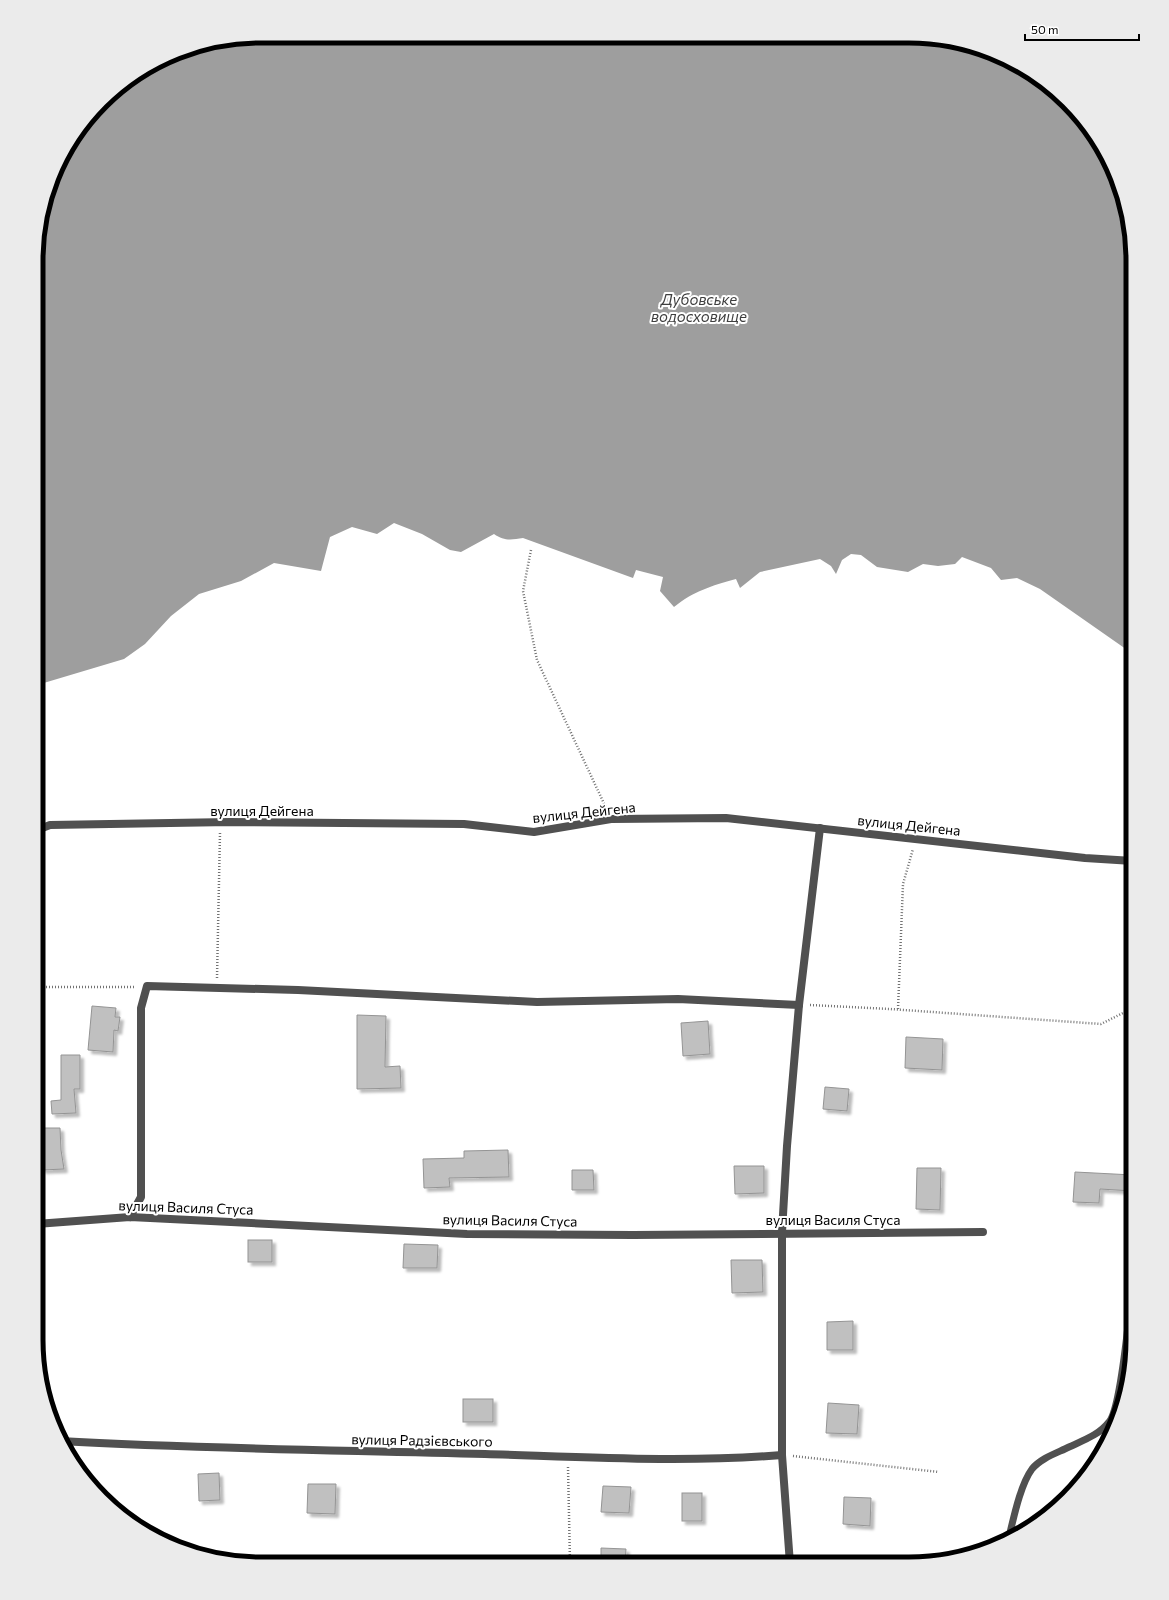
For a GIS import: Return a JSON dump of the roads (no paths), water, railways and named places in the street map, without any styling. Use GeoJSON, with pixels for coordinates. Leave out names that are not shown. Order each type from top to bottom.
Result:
{"type":"FeatureCollection","features":[{"type":"Feature","properties":{"kind":"street","name":"вулиця Дейгена"},"geometry":{"type":"LineString","coordinates":[[43,828],[50,825],[221,822],[464,824],[534,832],[611,819],[726,818],[1085,858],[1126,861]]}},
{"type":"Feature","properties":{"kind":"street"},"geometry":{"type":"LineString","coordinates":[[789,1557],[782,1455],[782,1232],[787,1146],[799,1005],[820,828]]}},
{"type":"Feature","properties":{"kind":"street"},"geometry":{"type":"LineString","coordinates":[[130,1217],[141,1197],[141,1008],[147,986],[298,990],[537,1002],[678,999],[799,1005]]}},
{"type":"Feature","properties":{"kind":"street","name":"вулиця Василя Стуса"},"geometry":{"type":"LineString","coordinates":[[43,1223],[130,1217],[468,1234],[633,1235],[782,1232],[983,1232]]}},
{"type":"Feature","properties":{"kind":"street","name":"вулиця Радзієвського"},"geometry":{"type":"LineString","coordinates":[[68,1441],[175,1447],[487,1454],[568,1458],[747,1458],[782,1455]]}},
{"type":"Feature","properties":{"kind":"lane"},"geometry":{"type":"LineString","coordinates":[[1011,1532],[1021,1495],[1032,1470],[1051,1456],[1096,1435],[1110,1421],[1119,1391],[1126,1337]]}},
{"type":"Feature","properties":{"kind":"water","name":"Дубовське водосховище"},"geometry":{"type":"Polygon","coordinates":[[[245,43],[924,43],[952,47],[979,54],[1005,65],[1030,80],[1063,106],[1089,139],[1104,164],[1119,204],[1126,245],[1126,649],[1040,589],[1017,578],[1001,580],[991,568],[962,557],[955,564],[938,566],[923,564],[908,572],[877,567],[861,555],[851,554],[842,560],[836,574],[831,566],[820,559],[760,572],[740,588],[736,579],[719,584],[696,593],[681,601],[674,607],[660,591],[663,577],[636,570],[633,578],[523,538],[508,539],[501,538],[494,534],[461,552],[450,550],[422,534],[394,523],[377,534],[352,527],[330,537],[321,571],[274,563],[241,581],[199,594],[171,616],[145,644],[124,659],[43,683],[43,245],[47,217],[54,190],[65,164],[80,139],[106,106],[139,80],[164,65],[204,50],[245,43]]]}}]}
